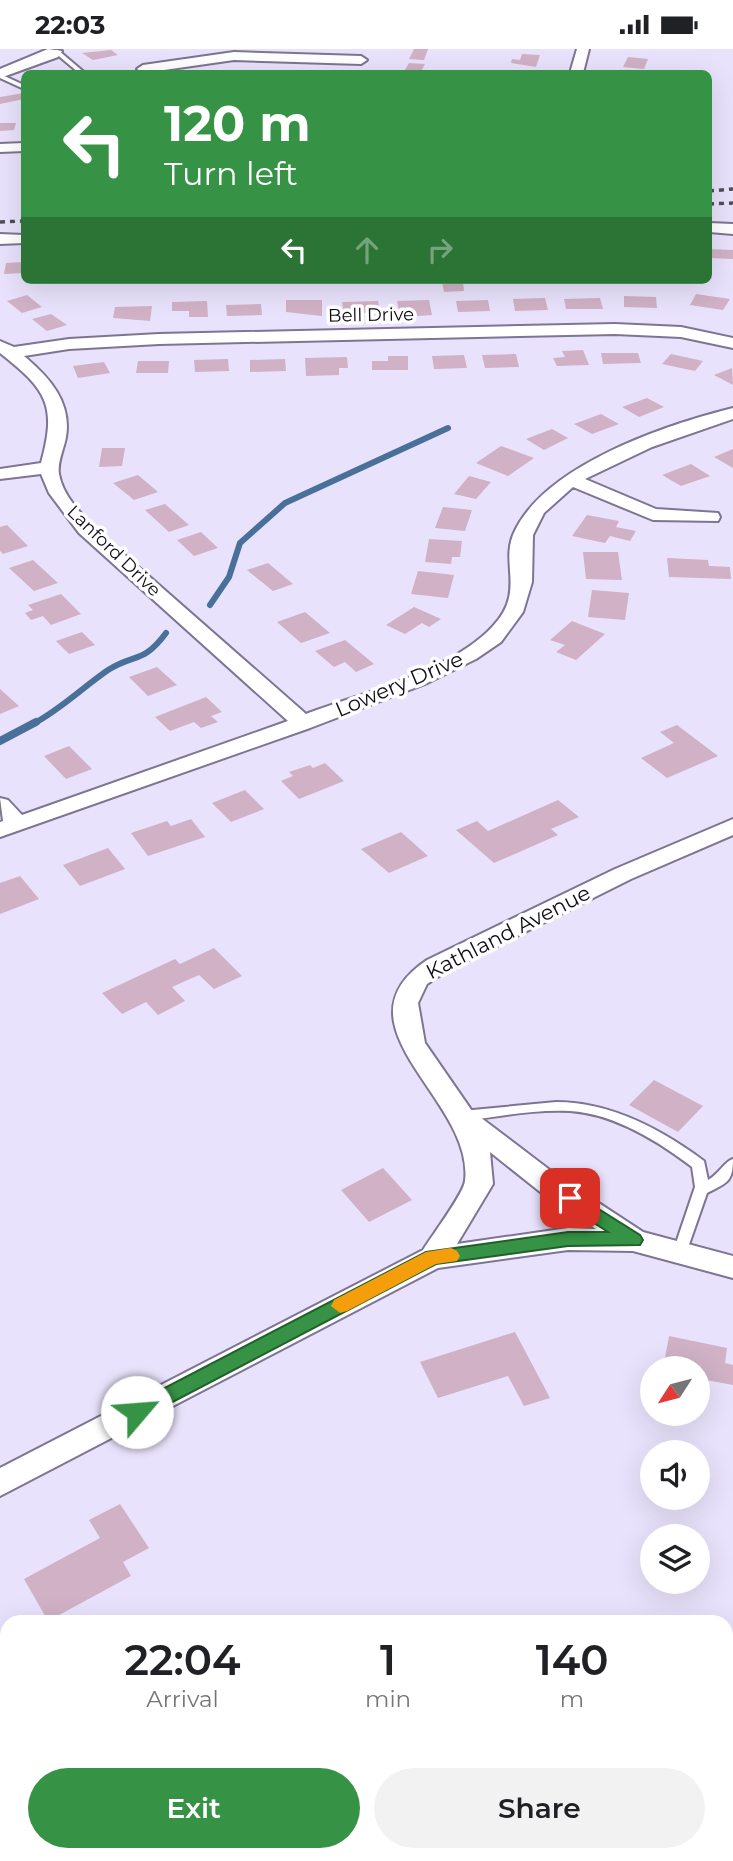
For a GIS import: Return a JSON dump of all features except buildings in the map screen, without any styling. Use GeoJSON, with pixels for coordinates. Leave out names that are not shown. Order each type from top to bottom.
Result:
{"type":"FeatureCollection","features":[{"type":"Feature","properties":{"kind":"street"},"geometry":{"type":"LineString","coordinates":[[578,70],[583,49]]}},
{"type":"Feature","properties":{"kind":"street"},"geometry":{"type":"LineString","coordinates":[[0,75],[55,50]]}},
{"type":"Feature","properties":{"kind":"street"},"geometry":{"type":"LineString","coordinates":[[143,69],[209,57],[364,55]]}},
{"type":"Feature","properties":{"kind":"street"},"geometry":{"type":"LineString","coordinates":[[0,148],[21,147]]}},
{"type":"Feature","properties":{"kind":"street"},"geometry":{"type":"LineString","coordinates":[[712,228],[733,229]]}},
{"type":"Feature","properties":{"kind":"street"},"geometry":{"type":"LineString","coordinates":[[0,239],[21,239]]}},
{"type":"Feature","properties":{"kind":"street","name":"Bell Drive"},"geometry":{"type":"LineString","coordinates":[[5,349],[159,339],[602,329],[681,332],[733,343]]}},
{"type":"Feature","properties":{"kind":"street"},"geometry":{"type":"LineString","coordinates":[[0,474],[47,468],[59,424],[57,408],[38,379],[5,349]]}},
{"type":"Feature","properties":{"kind":"street","name":"Lowery Drive"},"geometry":{"type":"LineString","coordinates":[[9,827],[303,723],[443,668],[489,641],[506,624],[517,604],[522,587],[522,538],[529,520],[543,502],[570,480],[614,459],[733,413]]}},
{"type":"Feature","properties":{"kind":"street","name":"Lanford Drive"},"geometry":{"type":"LineString","coordinates":[[47,468],[55,489],[70,511],[101,543],[303,723]]}},
{"type":"Feature","properties":{"kind":"street"},"geometry":{"type":"LineString","coordinates":[[570,480],[653,513],[711,517]]}},
{"type":"Feature","properties":{"kind":"street"},"geometry":{"type":"LineString","coordinates":[[0,805],[9,827]]}},
{"type":"Feature","properties":{"kind":"street","name":"Kathland Avenue"},"geometry":{"type":"LineString","coordinates":[[433,1258],[479,1184],[477,1149],[461,1116],[412,1045],[405,1003],[417,979],[436,965],[611,880],[733,826]]}},
{"type":"Feature","properties":{"kind":"street"},"geometry":{"type":"LineString","coordinates":[[461,1116],[549,1184],[634,1240]]}},
{"type":"Feature","properties":{"kind":"street"},"geometry":{"type":"LineString","coordinates":[[0,1483],[433,1258],[568,1239],[634,1240],[733,1266]]}},
{"type":"Feature","properties":{"kind":"lane"},"geometry":{"type":"LineString","coordinates":[[55,50],[78,70]]}},
{"type":"Feature","properties":{"kind":"lane"},"geometry":{"type":"LineString","coordinates":[[0,75],[21,86]]}},
{"type":"Feature","properties":{"kind":"lane"},"geometry":{"type":"LineString","coordinates":[[461,1116],[580,1107],[621,1120],[680,1150],[699,1165],[701,1190],[680,1252]]}},
{"type":"Feature","properties":{"kind":"lane"},"geometry":{"type":"LineString","coordinates":[[701,1190],[723,1178],[733,1164]]}},
{"type":"Feature","properties":{"kind":"waterway"},"geometry":{"type":"LineString","coordinates":[[210,605],[229,577],[240,543],[285,503],[448,428]]}},
{"type":"Feature","properties":{"kind":"waterway"},"geometry":{"type":"LineString","coordinates":[[33,724],[108,670],[145,654],[166,633]]}},
{"type":"Feature","properties":{"kind":"waterway"},"geometry":{"type":"LineString","coordinates":[[0,741],[36,722]]}},
{"type":"Feature","properties":{"kind":"railway"},"geometry":{"type":"LineString","coordinates":[[712,191],[733,189]]}},
{"type":"Feature","properties":{"kind":"railway"},"geometry":{"type":"LineString","coordinates":[[712,204],[733,203]]}},
{"type":"Feature","properties":{"kind":"railway"},"geometry":{"type":"LineString","coordinates":[[0,222],[21,221]]}},
{"type":"Feature","properties":{"kind":"slow traffic"},"geometry":{"type":"LineString","coordinates":[[340,1306],[433,1258],[451,1256]]}},
{"type":"Feature","properties":{"kind":"route"},"geometry":{"type":"LineString","coordinates":[[137,1412],[433,1258],[568,1239],[634,1240],[570,1198]]}}]}
